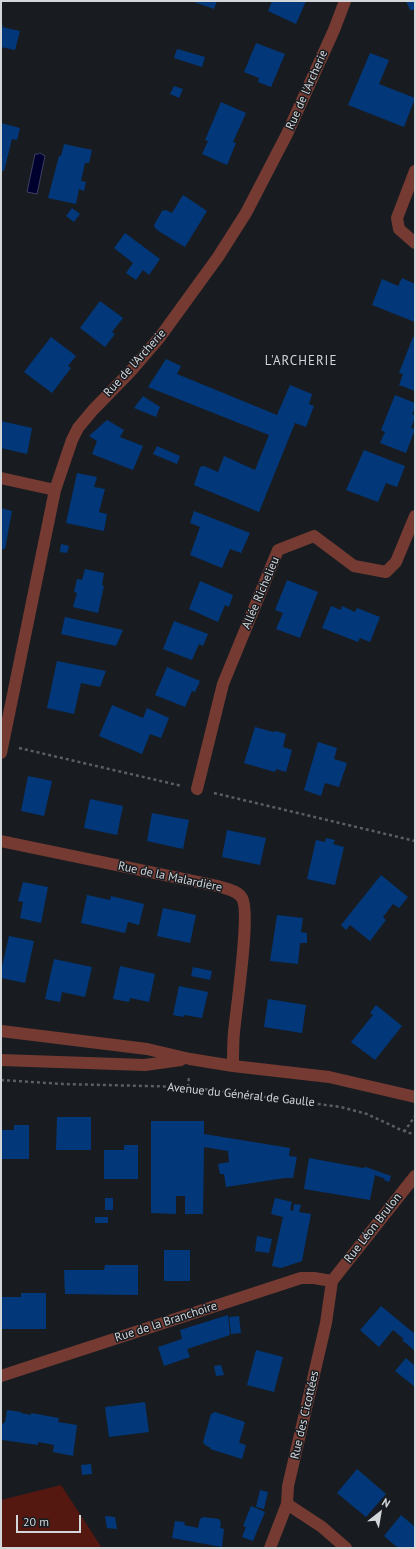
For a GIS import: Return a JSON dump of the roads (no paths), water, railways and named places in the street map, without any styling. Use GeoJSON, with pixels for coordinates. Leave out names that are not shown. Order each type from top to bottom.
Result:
{"type":"FeatureCollection","features":[{"type":"Feature","properties":{"kind":"street","name":"Rue de l'Archerie"},"geometry":{"type":"LineString","coordinates":[[1,753],[55,490],[72,440],[78,428],[93,410],[130,372],[160,337],[214,263],[246,213],[287,134],[334,30],[345,1]]}},
{"type":"Feature","properties":{"kind":"street"},"geometry":{"type":"LineString","coordinates":[[415,172],[397,218],[399,229],[415,243]]}},
{"type":"Feature","properties":{"kind":"street"},"geometry":{"type":"LineString","coordinates":[[1,478],[55,490]]}},
{"type":"Feature","properties":{"kind":"street","name":"Allée Richelieu"},"geometry":{"type":"LineString","coordinates":[[196,789],[223,684],[278,550],[314,536],[354,566],[386,572],[396,562],[415,516]]}},
{"type":"Feature","properties":{"kind":"street","name":"Rue de la Malardière"},"geometry":{"type":"LineString","coordinates":[[1,841],[218,886],[236,892],[242,898],[245,905],[245,925],[234,1034],[233,1066]]}},
{"type":"Feature","properties":{"kind":"street"},"geometry":{"type":"LineString","coordinates":[[1,1031],[146,1049],[190,1059],[233,1066],[329,1077],[415,1098]]}},
{"type":"Feature","properties":{"kind":"street"},"geometry":{"type":"LineString","coordinates":[[1,1060],[145,1065],[190,1059]]}},
{"type":"Feature","properties":{"kind":"street","name":"Rue Léon Brulon"},"geometry":{"type":"LineString","coordinates":[[332,1281],[415,1176]]}},
{"type":"Feature","properties":{"kind":"street","name":"Rue de la Branchoire"},"geometry":{"type":"LineString","coordinates":[[1,1376],[301,1278],[314,1278],[332,1281]]}},
{"type":"Feature","properties":{"kind":"street","name":"Rue des Cicottées"},"geometry":{"type":"LineString","coordinates":[[270,1548],[287,1504],[288,1486],[326,1322],[332,1281]]}},
{"type":"Feature","properties":{"kind":"street"},"geometry":{"type":"LineString","coordinates":[[287,1504],[322,1527],[346,1548]]}},
{"type":"Feature","properties":{"kind":"district","name":"L'ARCHERIE"},"geometry":{"type":"Point","coordinates":[301,361]}}]}
